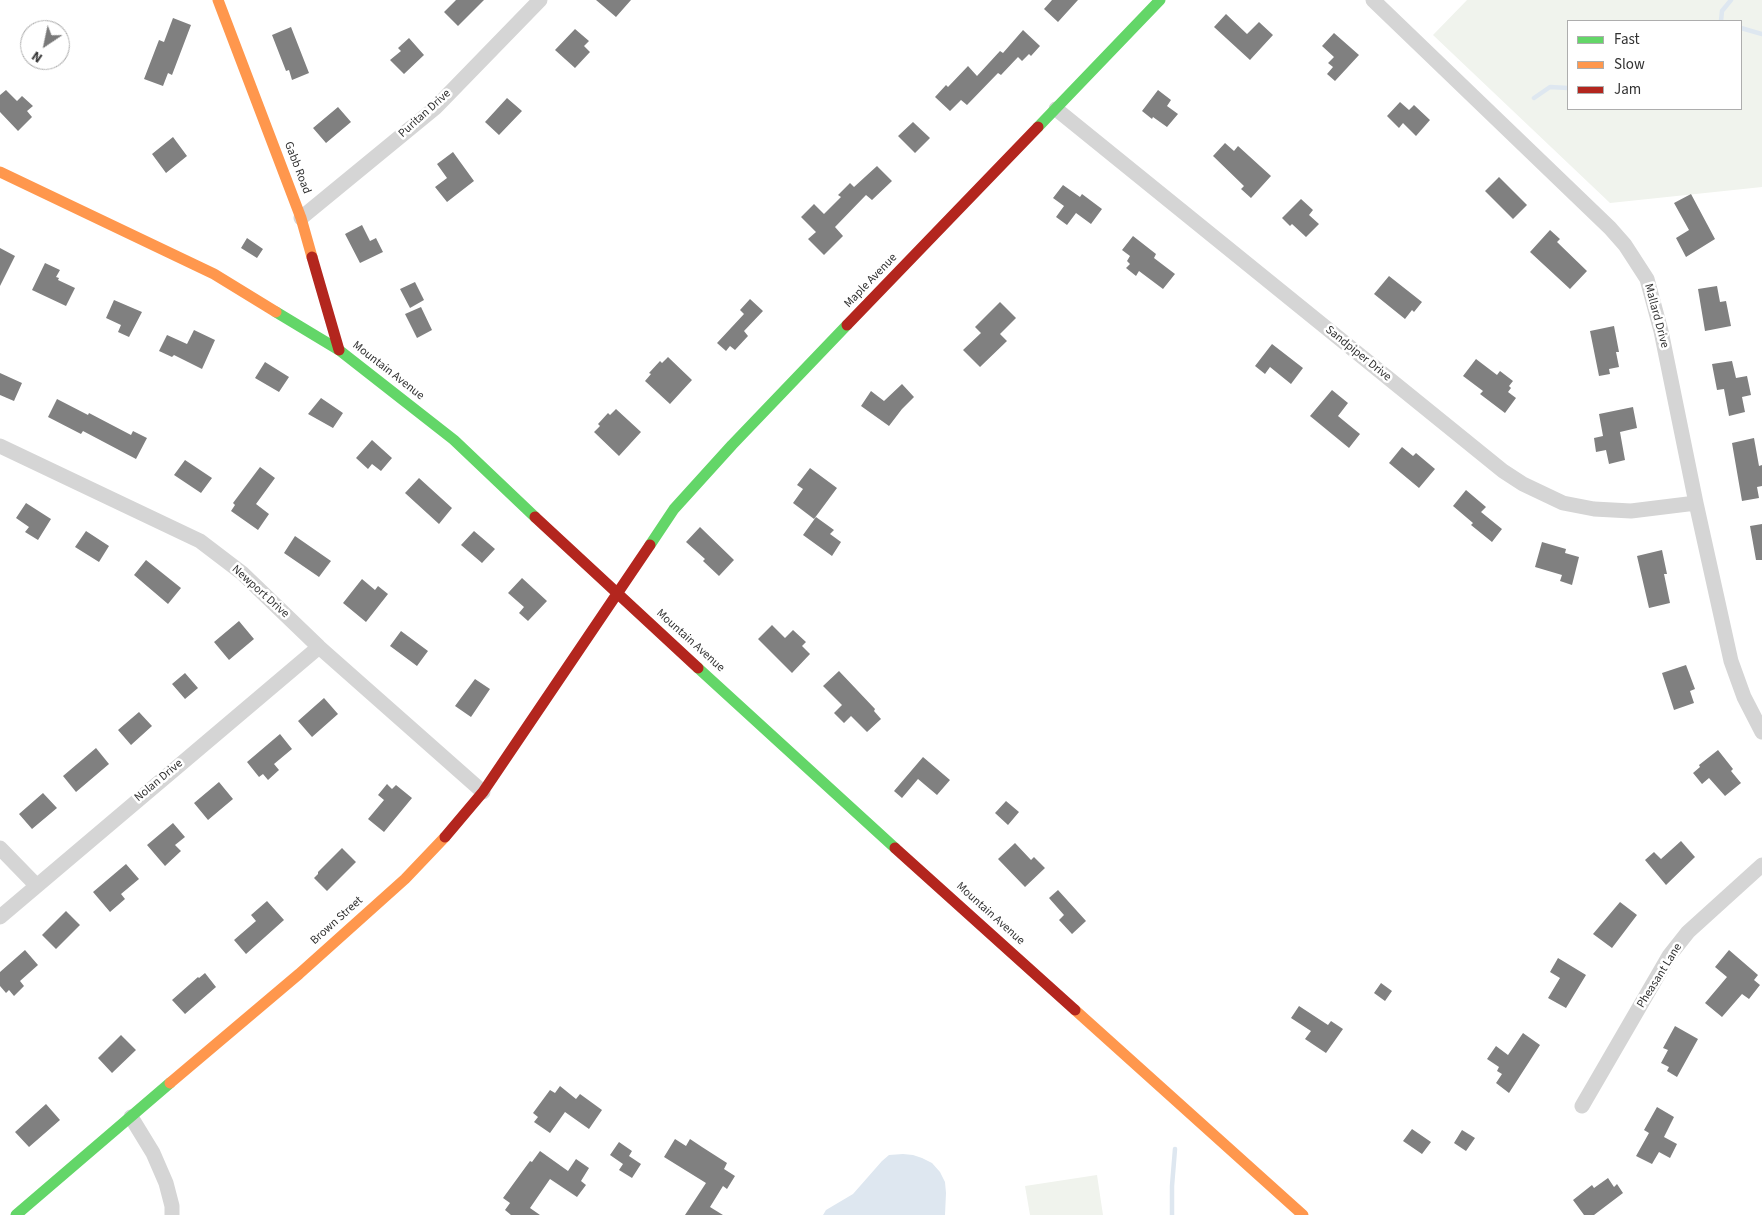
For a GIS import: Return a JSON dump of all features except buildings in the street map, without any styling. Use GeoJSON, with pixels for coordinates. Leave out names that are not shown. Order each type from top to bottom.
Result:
{"type":"FeatureCollection","features":[{"type":"Feature","properties":{"kind":"street","name":"Gabb Road"},"geometry":{"type":"LineString","coordinates":[[218,0],[301,218],[339,350]]}},
{"type":"Feature","properties":{"kind":"street","name":"Puritan Drive"},"geometry":{"type":"LineString","coordinates":[[301,218],[435,108],[540,0]]}},
{"type":"Feature","properties":{"kind":"street","name":"Maple Avenue"},"geometry":{"type":"LineString","coordinates":[[617,594],[674,509],[1160,0]]}},
{"type":"Feature","properties":{"kind":"street","name":"Mallard Drive"},"geometry":{"type":"LineString","coordinates":[[1373,0],[1610,228],[1625,245],[1647,280],[1661,331],[1731,661],[1744,697],[1762,732]]}},
{"type":"Feature","properties":{"kind":"street","name":"Sandpiper Drive"},"geometry":{"type":"LineString","coordinates":[[1056,109],[1503,471],[1523,484],[1563,503],[1594,510],[1631,511],[1696,503]]}},
{"type":"Feature","properties":{"kind":"street","name":"Mountain Avenue"},"geometry":{"type":"LineString","coordinates":[[0,172],[214,274],[339,350],[454,440],[617,594],[1303,1215]]}},
{"type":"Feature","properties":{"kind":"street","name":"Newport Drive"},"geometry":{"type":"LineString","coordinates":[[0,446],[200,541],[242,573],[320,647],[483,792]]}},
{"type":"Feature","properties":{"kind":"street","name":"Brown Street"},"geometry":{"type":"LineString","coordinates":[[16,1215],[299,974],[405,879],[449,833],[483,792],[617,594]]}},
{"type":"Feature","properties":{"kind":"street","name":"Nolan Drive"},"geometry":{"type":"LineString","coordinates":[[0,917],[320,647]]}},
{"type":"Feature","properties":{"kind":"street"},"geometry":{"type":"LineString","coordinates":[[0,848],[36,885]]}},
{"type":"Feature","properties":{"kind":"street","name":"Pheasant Lane"},"geometry":{"type":"LineString","coordinates":[[1582,1106],[1669,956],[1688,932],[1762,865]]}},
{"type":"Feature","properties":{"kind":"street"},"geometry":{"type":"LineString","coordinates":[[131,1117],[153,1153],[166,1183],[172,1206],[172,1215]]}},
{"type":"Feature","properties":{"kind":"shaded area"},"geometry":{"type":"Polygon","coordinates":[[[1467,0],[1762,0],[1762,187],[1610,203],[1433,35],[1467,0]]]}},
{"type":"Feature","properties":{"kind":"shaded area"},"geometry":{"type":"Polygon","coordinates":[[[903,1154],[922,1158],[932,1163],[940,1172],[945,1182],[945,1215],[823,1215],[826,1210],[853,1194],[889,1155],[903,1154]]]}},
{"type":"Feature","properties":{"kind":"shaded area"},"geometry":{"type":"Polygon","coordinates":[[[1097,1175],[1103,1215],[1030,1215],[1025,1186],[1097,1175]]]}},
{"type":"Feature","properties":{"kind":"waterway"},"geometry":{"type":"LineString","coordinates":[[1721,20],[1722,11],[1731,0]]}},
{"type":"Feature","properties":{"kind":"waterway"},"geometry":{"type":"LineString","coordinates":[[1742,28],[1762,34]]}},
{"type":"Feature","properties":{"kind":"waterway"},"geometry":{"type":"LineString","coordinates":[[1534,98],[1550,87],[1567,88]]}},
{"type":"Feature","properties":{"kind":"waterway"},"geometry":{"type":"LineString","coordinates":[[1172,1215],[1175,1149]]}},
{"type":"Feature","properties":{"kind":"traffic: fast"},"geometry":{"type":"LineString","coordinates":[[1038,127],[1160,0]]}},
{"type":"Feature","properties":{"kind":"traffic: fast"},"geometry":{"type":"LineString","coordinates":[[276,312],[339,350],[454,440],[535,517]]}},
{"type":"Feature","properties":{"kind":"traffic: fast"},"geometry":{"type":"LineString","coordinates":[[650,545],[674,509],[732,445],[847,325]]}},
{"type":"Feature","properties":{"kind":"traffic: fast"},"geometry":{"type":"LineString","coordinates":[[698,668],[895,848]]}},
{"type":"Feature","properties":{"kind":"traffic: fast"},"geometry":{"type":"LineString","coordinates":[[16,1215],[170,1083]]}},
{"type":"Feature","properties":{"kind":"traffic: slow"},"geometry":{"type":"LineString","coordinates":[[218,0],[301,218],[312,257]]}},
{"type":"Feature","properties":{"kind":"traffic: slow"},"geometry":{"type":"LineString","coordinates":[[0,172],[214,274],[276,312]]}},
{"type":"Feature","properties":{"kind":"traffic: slow"},"geometry":{"type":"LineString","coordinates":[[170,1083],[299,974],[405,879],[445,837]]}},
{"type":"Feature","properties":{"kind":"traffic: slow"},"geometry":{"type":"LineString","coordinates":[[1075,1010],[1303,1215]]}},
{"type":"Feature","properties":{"kind":"traffic: jam"},"geometry":{"type":"LineString","coordinates":[[847,325],[1038,127]]}},
{"type":"Feature","properties":{"kind":"traffic: jam"},"geometry":{"type":"LineString","coordinates":[[312,257],[339,350]]}},
{"type":"Feature","properties":{"kind":"traffic: jam"},"geometry":{"type":"LineString","coordinates":[[535,517],[698,668]]}},
{"type":"Feature","properties":{"kind":"traffic: jam"},"geometry":{"type":"LineString","coordinates":[[445,837],[483,792],[650,545]]}},
{"type":"Feature","properties":{"kind":"traffic: jam"},"geometry":{"type":"LineString","coordinates":[[895,848],[1075,1010]]}}]}
